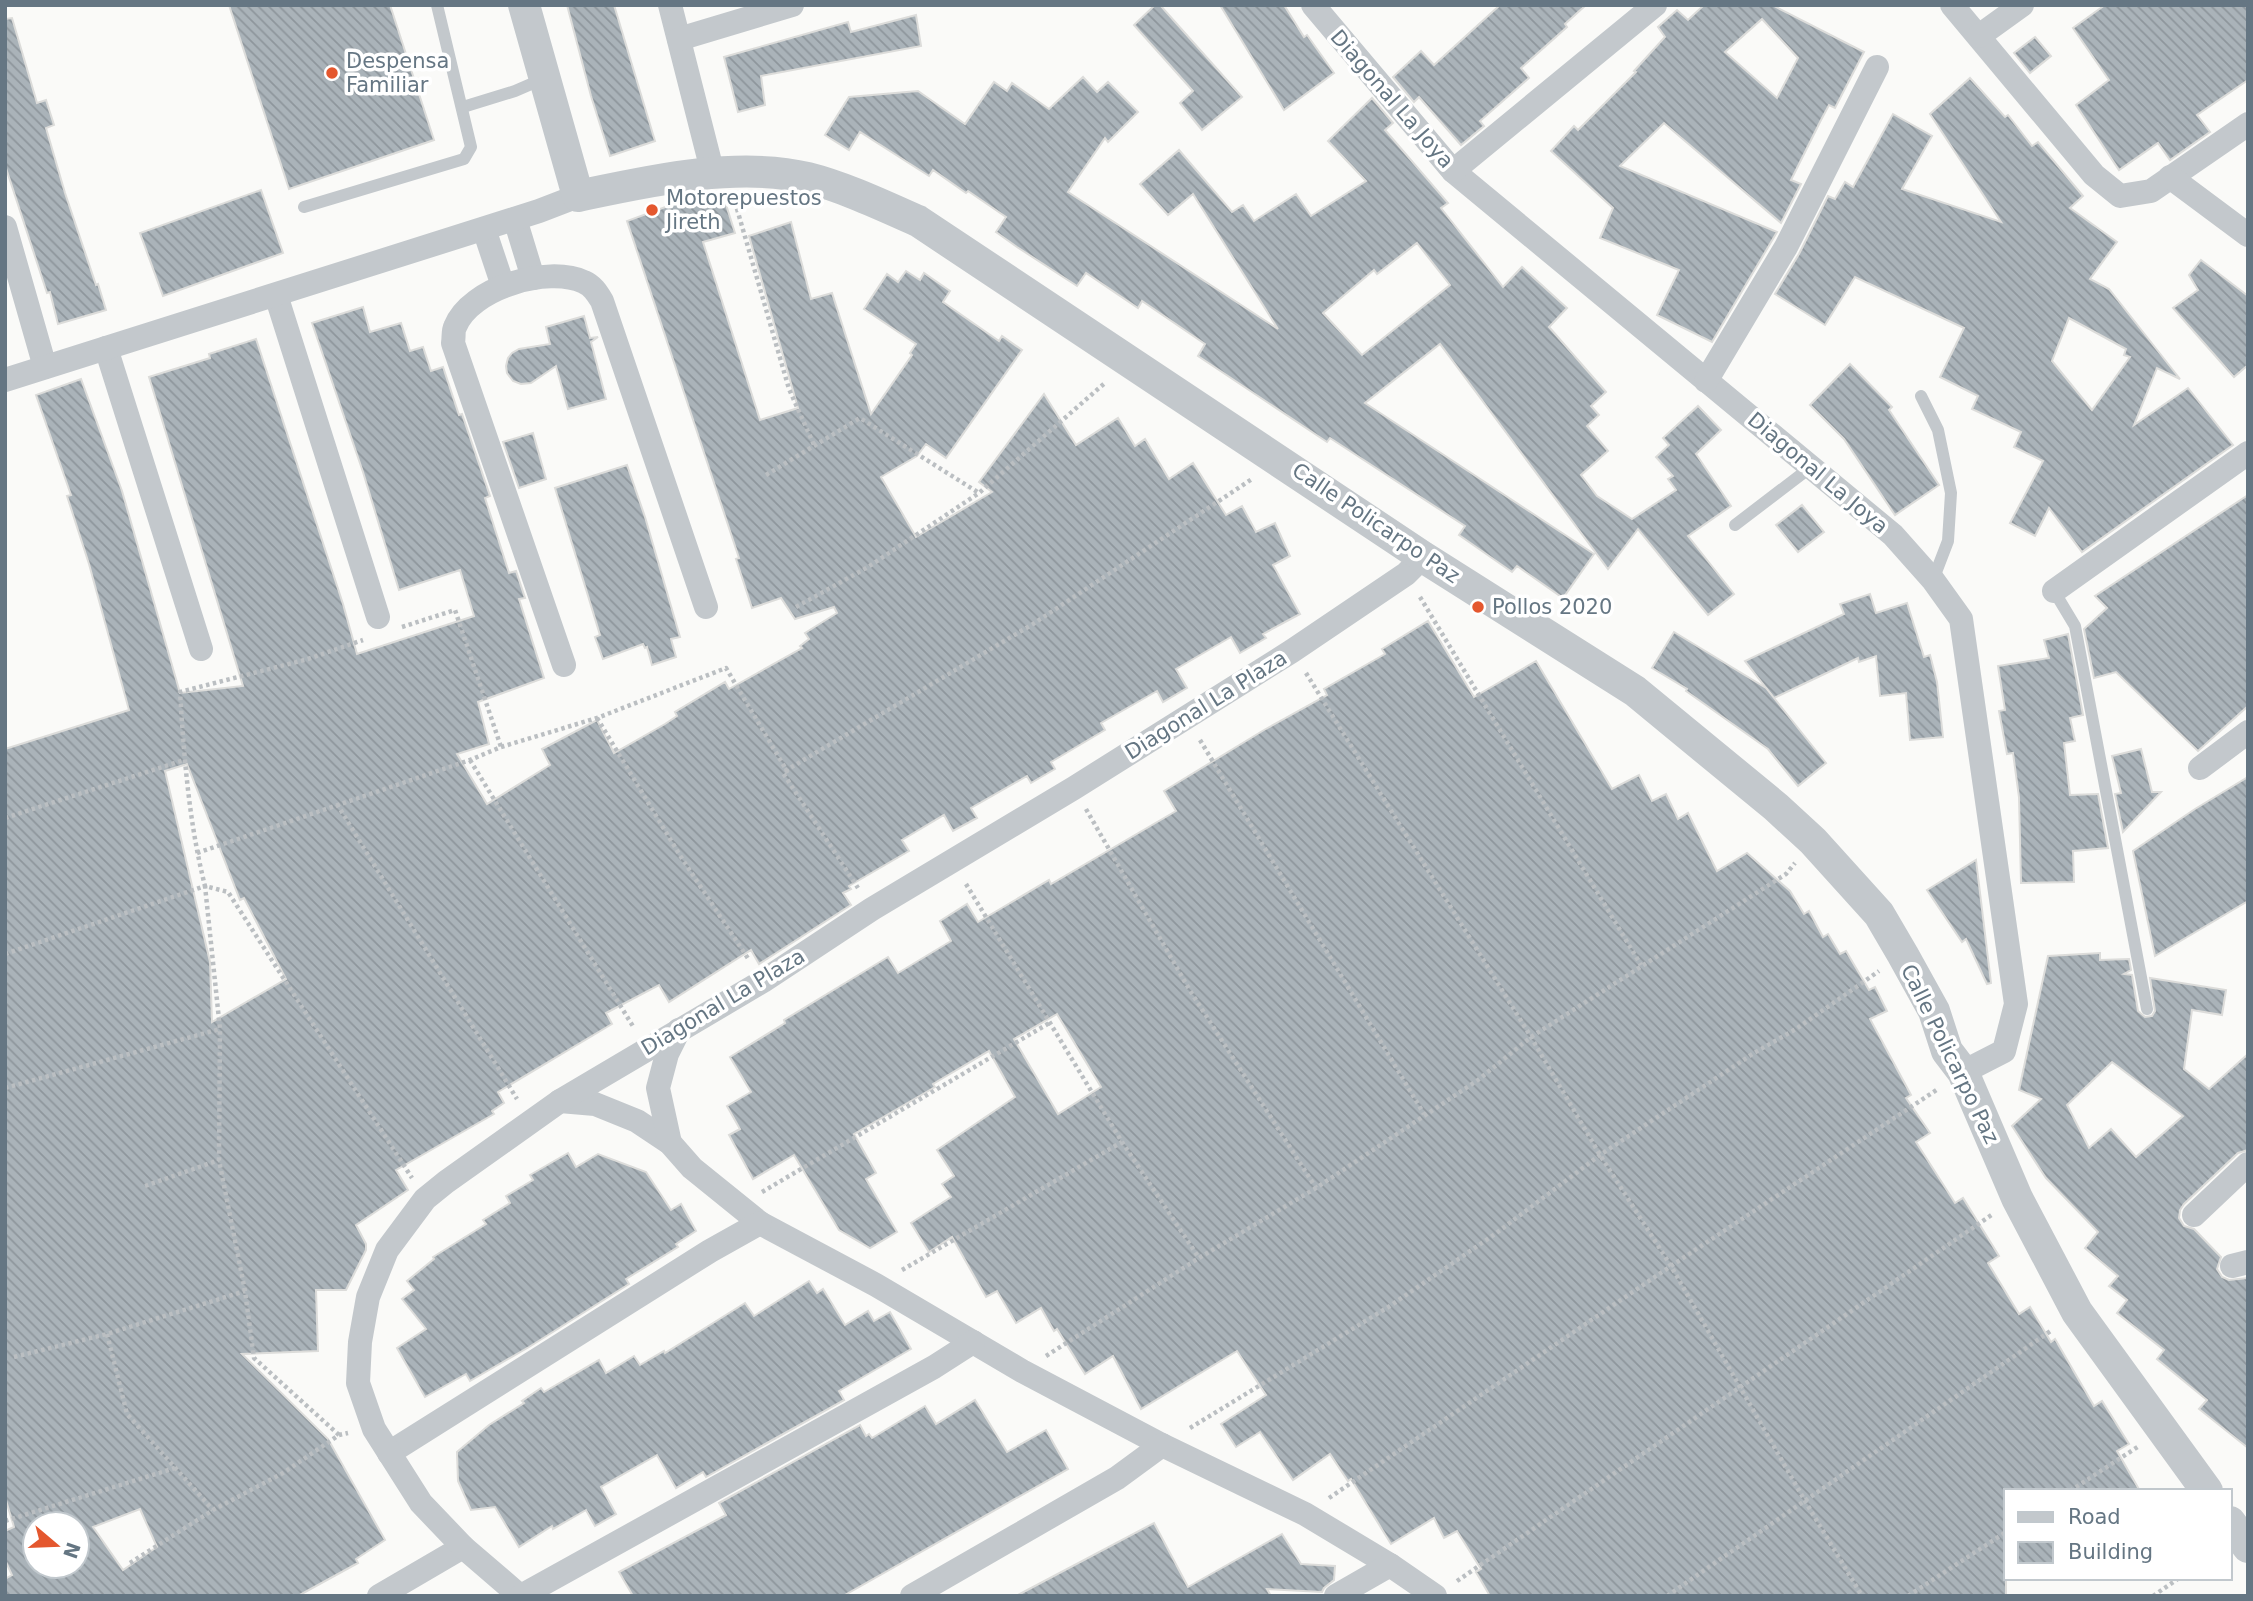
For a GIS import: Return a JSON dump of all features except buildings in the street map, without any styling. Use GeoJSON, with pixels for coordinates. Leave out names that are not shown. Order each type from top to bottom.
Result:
{"type":"FeatureCollection","features":[{"type":"Feature","properties":{"kind":"street"},"geometry":{"type":"LineString","coordinates":[[5,380],[484,229],[578,196],[524,5]]}},
{"type":"Feature","properties":{"kind":"street"},"geometry":{"type":"LineString","coordinates":[[670,5],[713,174]]}},
{"type":"Feature","properties":{"kind":"street"},"geometry":{"type":"LineString","coordinates":[[679,38],[792,5]]}},
{"type":"Feature","properties":{"kind":"street","name":"Diagonal La Joya"},"geometry":{"type":"LineString","coordinates":[[1313,5],[1453,171],[1893,535],[1933,580],[1961,619],[2016,1004],[2004,1051],[1963,1072]]}},
{"type":"Feature","properties":{"kind":"street"},"geometry":{"type":"LineString","coordinates":[[1453,171],[1655,5]]}},
{"type":"Feature","properties":{"kind":"street"},"geometry":{"type":"LineString","coordinates":[[1952,5],[2094,175],[2120,196],[2151,191],[2248,124]]}},
{"type":"Feature","properties":{"kind":"street"},"geometry":{"type":"LineString","coordinates":[[1979,36],[2022,5]]}},
{"type":"Feature","properties":{"kind":"street"},"geometry":{"type":"LineString","coordinates":[[1706,381],[1786,247],[1877,67]]}},
{"type":"Feature","properties":{"kind":"street","name":"Calle Policarpo Paz"},"geometry":{"type":"LineString","coordinates":[[578,196],[636,183],[754,172],[808,178],[918,221],[1129,363],[1284,462],[1415,565],[1636,691],[1776,807],[1813,841],[1879,914],[1934,1011],[1947,1051],[1963,1072],[2017,1198],[2077,1312],[2206,1489]]}},
{"type":"Feature","properties":{"kind":"street"},"geometry":{"type":"LineString","coordinates":[[2170,177],[2248,235]]}},
{"type":"Feature","properties":{"kind":"street"},"geometry":{"type":"LineString","coordinates":[[515,219],[533,278]]}},
{"type":"Feature","properties":{"kind":"street"},"geometry":{"type":"LineString","coordinates":[[5,227],[45,367]]}},
{"type":"Feature","properties":{"kind":"street"},"geometry":{"type":"LineString","coordinates":[[484,229],[503,286]]}},
{"type":"Feature","properties":{"kind":"street"},"geometry":{"type":"LineString","coordinates":[[564,665],[453,343],[454,329],[462,314],[503,286],[533,278],[576,279],[596,291],[602,301],[706,607]]}},
{"type":"Feature","properties":{"kind":"street"},"geometry":{"type":"LineString","coordinates":[[276,295],[381,628]]}},
{"type":"Feature","properties":{"kind":"street"},"geometry":{"type":"LineString","coordinates":[[106,348],[201,649]]}},
{"type":"Feature","properties":{"kind":"street"},"geometry":{"type":"LineString","coordinates":[[2054,591],[2248,453]]}},
{"type":"Feature","properties":{"kind":"street","name":"Diagonal La Plaza"},"geometry":{"type":"LineString","coordinates":[[520,1596],[463,1546],[421,1503],[374,1429],[358,1383],[360,1342],[369,1297],[387,1250],[425,1199],[560,1101],[762,981],[872,909],[1187,718],[1292,651],[1415,565]]}},
{"type":"Feature","properties":{"kind":"street"},"geometry":{"type":"LineString","coordinates":[[2200,768],[2248,732]]}},
{"type":"Feature","properties":{"kind":"street"},"geometry":{"type":"LineString","coordinates":[[670,1143],[658,1088],[667,1054],[679,1031]]}},
{"type":"Feature","properties":{"kind":"street"},"geometry":{"type":"LineString","coordinates":[[560,1101],[595,1104],[637,1121],[670,1143],[692,1168],[760,1223],[876,1286],[1022,1371],[1162,1445],[1305,1514],[1441,1592]]}},
{"type":"Feature","properties":{"kind":"street"},"geometry":{"type":"LineString","coordinates":[[2194,1215],[2248,1164]]}},
{"type":"Feature","properties":{"kind":"street"},"geometry":{"type":"LineString","coordinates":[[389,1453],[760,1223]]}},
{"type":"Feature","properties":{"kind":"street"},"geometry":{"type":"LineString","coordinates":[[520,1596],[934,1367],[973,1342]]}},
{"type":"Feature","properties":{"kind":"street"},"geometry":{"type":"LineString","coordinates":[[912,1596],[1116,1478],[1162,1445]]}},
{"type":"Feature","properties":{"kind":"street"},"geometry":{"type":"LineString","coordinates":[[2232,1525],[2248,1547]]}},
{"type":"Feature","properties":{"kind":"street"},"geometry":{"type":"LineString","coordinates":[[379,1596],[463,1546]]}},
{"type":"Feature","properties":{"kind":"street"},"geometry":{"type":"LineString","coordinates":[[1336,1596],[1390,1565]]}},
{"type":"Feature","properties":{"kind":"lane"},"geometry":{"type":"LineString","coordinates":[[304,207],[464,159],[471,147],[437,5]]}},
{"type":"Feature","properties":{"kind":"lane"},"geometry":{"type":"LineString","coordinates":[[463,107],[515,91],[545,78]]}},
{"type":"Feature","properties":{"kind":"lane"},"geometry":{"type":"LineString","coordinates":[[1921,396],[1938,430],[1951,493],[1948,541],[1933,580]]}},
{"type":"Feature","properties":{"kind":"lane"},"geometry":{"type":"LineString","coordinates":[[1735,525],[1811,467]]}},
{"type":"Feature","properties":{"kind":"lane"},"geometry":{"type":"LineString","coordinates":[[2054,591],[2075,626],[2147,1009]]}},
{"type":"Feature","properties":{"kind":"path"},"geometry":{"type":"LineString","coordinates":[[713,174],[734,197],[789,389],[814,445]]}},
{"type":"Feature","properties":{"kind":"path"},"geometry":{"type":"LineString","coordinates":[[796,607],[868,567],[979,493],[1129,363]]}},
{"type":"Feature","properties":{"kind":"path"},"geometry":{"type":"LineString","coordinates":[[766,475],[860,418],[979,493]]}},
{"type":"Feature","properties":{"kind":"path"},"geometry":{"type":"LineString","coordinates":[[783,773],[1033,624],[1242,484],[1284,462]]}},
{"type":"Feature","properties":{"kind":"path"},"geometry":{"type":"LineString","coordinates":[[1415,565],[1640,965]]}},
{"type":"Feature","properties":{"kind":"path"},"geometry":{"type":"LineString","coordinates":[[339,1435],[254,1358],[245,1291],[219,1160],[220,1029],[205,886],[197,853],[184,760],[180,692],[308,659],[381,628],[455,610],[502,747]]}},
{"type":"Feature","properties":{"kind":"path"},"geometry":{"type":"LineString","coordinates":[[1292,651],[1531,1037],[1600,1155],[1671,1266],[1862,1596]]}},
{"type":"Feature","properties":{"kind":"path"},"geometry":{"type":"LineString","coordinates":[[197,853],[502,747],[597,718],[726,668],[787,771],[783,773]]}},
{"type":"Feature","properties":{"kind":"path"},"geometry":{"type":"LineString","coordinates":[[597,718],[681,857],[762,981]]}},
{"type":"Feature","properties":{"kind":"path"},"geometry":{"type":"LineString","coordinates":[[1187,718],[1424,1114]]}},
{"type":"Feature","properties":{"kind":"path"},"geometry":{"type":"LineString","coordinates":[[5,818],[184,760]]}},
{"type":"Feature","properties":{"kind":"path"},"geometry":{"type":"LineString","coordinates":[[470,760],[646,1049]]}},
{"type":"Feature","properties":{"kind":"path"},"geometry":{"type":"LineString","coordinates":[[783,773],[872,909]]}},
{"type":"Feature","properties":{"kind":"path"},"geometry":{"type":"LineString","coordinates":[[1074,788],[1189,989],[1317,1188]]}},
{"type":"Feature","properties":{"kind":"path"},"geometry":{"type":"LineString","coordinates":[[337,804],[530,1121]]}},
{"type":"Feature","properties":{"kind":"path"},"geometry":{"type":"LineString","coordinates":[[1022,1371],[1199,1258],[1317,1188],[1478,1080],[1531,1037],[1786,874],[1813,841]]}},
{"type":"Feature","properties":{"kind":"path"},"geometry":{"type":"LineString","coordinates":[[952,860],[1122,1142],[1199,1258]]}},
{"type":"Feature","properties":{"kind":"path"},"geometry":{"type":"LineString","coordinates":[[5,954],[205,886],[228,892],[425,1199]]}},
{"type":"Feature","properties":{"kind":"path"},"geometry":{"type":"LineString","coordinates":[[1162,1445],[1390,1306],[1495,1234],[1600,1155],[1754,1053],[1796,1029],[1903,955]]}},
{"type":"Feature","properties":{"kind":"path"},"geometry":{"type":"LineString","coordinates":[[739,1206],[1051,1022]]}},
{"type":"Feature","properties":{"kind":"path"},"geometry":{"type":"LineString","coordinates":[[5,1088],[220,1029]]}},
{"type":"Feature","properties":{"kind":"path"},"geometry":{"type":"LineString","coordinates":[[1305,1514],[1963,1072]]}},
{"type":"Feature","properties":{"kind":"path"},"geometry":{"type":"LineString","coordinates":[[876,1286],[1122,1142]]}},
{"type":"Feature","properties":{"kind":"path"},"geometry":{"type":"LineString","coordinates":[[145,1186],[219,1160]]}},
{"type":"Feature","properties":{"kind":"path"},"geometry":{"type":"LineString","coordinates":[[1441,1592],[2017,1198]]}},
{"type":"Feature","properties":{"kind":"path"},"geometry":{"type":"LineString","coordinates":[[14,1357],[107,1334],[245,1291]]}},
{"type":"Feature","properties":{"kind":"path"},"geometry":{"type":"LineString","coordinates":[[1667,1596],[2077,1312]]}},
{"type":"Feature","properties":{"kind":"path"},"geometry":{"type":"LineString","coordinates":[[107,1334],[127,1414],[213,1510]]}},
{"type":"Feature","properties":{"kind":"path"},"geometry":{"type":"LineString","coordinates":[[130,1563],[213,1510],[283,1473],[339,1435],[374,1429]]}},
{"type":"Feature","properties":{"kind":"path"},"geometry":{"type":"LineString","coordinates":[[2073,1489],[2163,1431]]}},
{"type":"Feature","properties":{"kind":"path"},"geometry":{"type":"LineString","coordinates":[[5,1521],[175,1468]]}},
{"type":"Feature","properties":{"kind":"path"},"geometry":{"type":"LineString","coordinates":[[1908,1596],[2004,1533]]}},
{"type":"Feature","properties":{"kind":"path"},"geometry":{"type":"LineString","coordinates":[[2153,1596],[2176,1580]]}},
{"type":"Feature","properties":{"kind":"place","name":"Despensa Familiar"},"geometry":{"type":"Point","coordinates":[332,73]}},
{"type":"Feature","properties":{"kind":"place","name":"Motorepuestos Jireth"},"geometry":{"type":"Point","coordinates":[652,210]}},
{"type":"Feature","properties":{"kind":"place","name":"Pollos 2020"},"geometry":{"type":"Point","coordinates":[1478,607]}}]}
